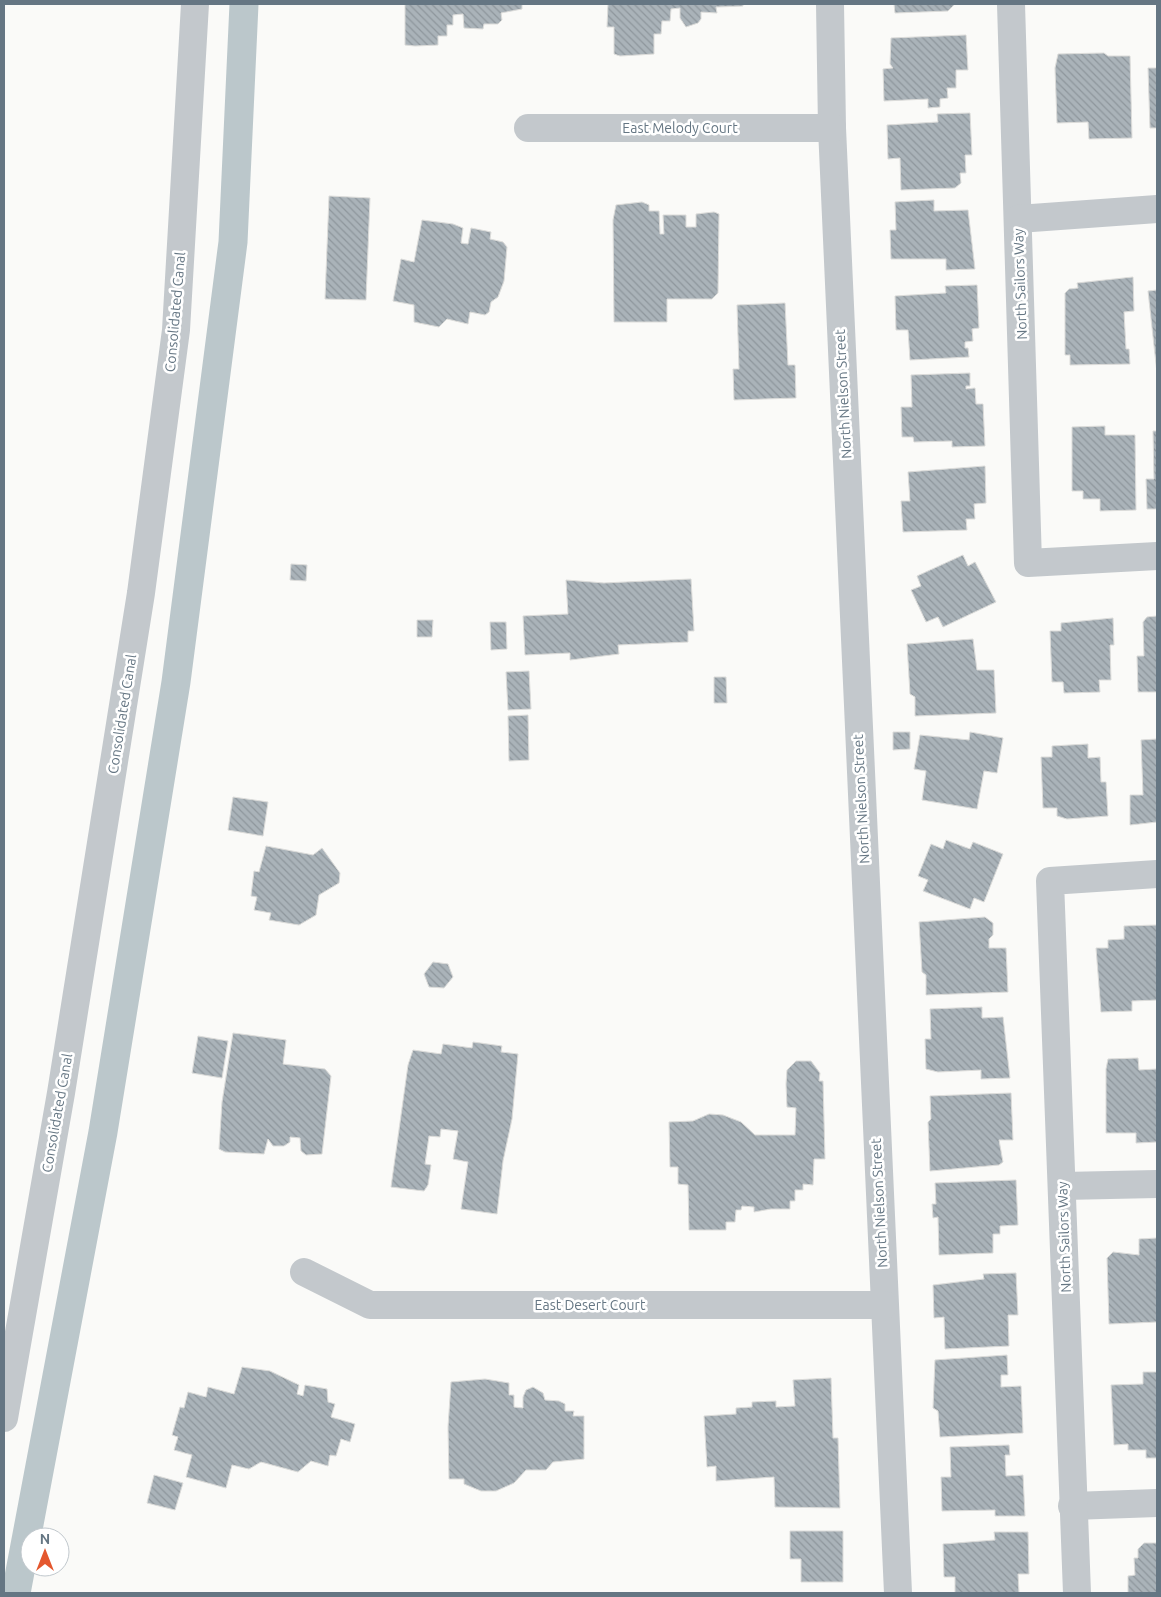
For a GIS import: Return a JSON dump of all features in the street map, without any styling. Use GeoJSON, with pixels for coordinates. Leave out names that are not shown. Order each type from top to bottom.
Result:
{"type":"FeatureCollection","features":[{"type":"Feature","properties":{"kind":"street","name":"Consolidated Canal"},"geometry":{"type":"LineString","coordinates":[[4,1418],[61,1093],[141,593],[176,330],[195,4]]}},
{"type":"Feature","properties":{"kind":"street","name":"North Nielson Street"},"geometry":{"type":"LineString","coordinates":[[830,4],[832,128],[898,1593]]}},
{"type":"Feature","properties":{"kind":"street","name":"North Sailors Way"},"geometry":{"type":"LineString","coordinates":[[1011,4],[1028,563],[1157,556]]}},
{"type":"Feature","properties":{"kind":"street","name":"East Melody Court"},"geometry":{"type":"LineString","coordinates":[[528,128],[832,128]]}},
{"type":"Feature","properties":{"kind":"street"},"geometry":{"type":"LineString","coordinates":[[1018,219],[1157,209]]}},
{"type":"Feature","properties":{"kind":"street","name":"North Sailors Way"},"geometry":{"type":"LineString","coordinates":[[1076,1593],[1063,1186],[1050,881],[1157,874]]}},
{"type":"Feature","properties":{"kind":"street"},"geometry":{"type":"LineString","coordinates":[[1063,1186],[1157,1184]]}},
{"type":"Feature","properties":{"kind":"street","name":"East Desert Court"},"geometry":{"type":"LineString","coordinates":[[304,1272],[370,1305],[884,1305]]}},
{"type":"Feature","properties":{"kind":"street"},"geometry":{"type":"LineString","coordinates":[[1072,1506],[1157,1503]]}},
{"type":"Feature","properties":{"kind":"building"},"geometry":{"type":"Polygon","coordinates":[[[405,4],[522,4],[522,9],[501,13],[502,20],[498,24],[484,24],[483,29],[464,28],[463,14],[453,15],[453,25],[447,25],[447,36],[438,36],[438,45],[415,46],[405,45],[405,4]]]}},
{"type":"Feature","properties":{"kind":"building"},"geometry":{"type":"Polygon","coordinates":[[[608,4],[743,4],[743,6],[716,7],[717,13],[701,12],[701,19],[698,23],[686,27],[680,18],[680,8],[671,9],[670,21],[662,21],[661,34],[654,34],[654,54],[620,56],[614,54],[614,27],[607,27],[608,4]]]}},
{"type":"Feature","properties":{"kind":"building"},"geometry":{"type":"Polygon","coordinates":[[[894,4],[955,4],[948,11],[895,13],[894,4]]]}},
{"type":"Feature","properties":{"kind":"building"},"geometry":{"type":"Polygon","coordinates":[[[966,35],[968,70],[956,70],[956,88],[947,88],[948,98],[940,99],[940,107],[928,108],[928,99],[884,101],[883,69],[893,68],[890,64],[891,38],[966,35]]]}},
{"type":"Feature","properties":{"kind":"building"},"geometry":{"type":"Polygon","coordinates":[[[1104,53],[1108,56],[1130,56],[1132,138],[1089,139],[1088,122],[1057,123],[1055,68],[1058,54],[1104,53]]]}},
{"type":"Feature","properties":{"kind":"building"},"geometry":{"type":"Polygon","coordinates":[[[1148,68],[1157,68],[1157,128],[1150,128],[1148,68]]]}},
{"type":"Feature","properties":{"kind":"building"},"geometry":{"type":"Polygon","coordinates":[[[970,113],[972,155],[965,155],[966,173],[960,173],[961,183],[955,188],[901,190],[900,158],[888,159],[887,125],[938,122],[937,114],[970,113]]]}},
{"type":"Feature","properties":{"kind":"building"},"geometry":{"type":"Polygon","coordinates":[[[329,196],[370,198],[366,300],[325,299],[329,196]]]}},
{"type":"Feature","properties":{"kind":"building"},"geometry":{"type":"Polygon","coordinates":[[[934,200],[934,211],[968,210],[975,269],[946,270],[946,259],[891,259],[890,230],[896,230],[895,202],[934,200]]]}},
{"type":"Feature","properties":{"kind":"building"},"geometry":{"type":"Polygon","coordinates":[[[642,202],[649,205],[649,211],[659,211],[660,234],[664,234],[663,215],[686,215],[686,227],[696,227],[696,214],[714,212],[719,214],[718,293],[712,299],[667,299],[667,322],[614,322],[613,220],[616,205],[642,202]]]}},
{"type":"Feature","properties":{"kind":"building"},"geometry":{"type":"Polygon","coordinates":[[[422,220],[453,224],[463,228],[461,243],[468,244],[471,228],[491,232],[490,239],[503,242],[507,247],[504,281],[498,297],[491,302],[489,312],[485,315],[470,312],[468,324],[447,319],[439,327],[414,322],[414,305],[393,301],[401,259],[414,262],[422,220]]]}},
{"type":"Feature","properties":{"kind":"building"},"geometry":{"type":"Polygon","coordinates":[[[1133,277],[1134,311],[1124,312],[1126,349],[1129,349],[1130,364],[1070,365],[1070,355],[1065,355],[1065,293],[1069,289],[1078,288],[1077,283],[1133,277]]]}},
{"type":"Feature","properties":{"kind":"building"},"geometry":{"type":"Polygon","coordinates":[[[977,285],[979,328],[972,329],[973,341],[965,342],[965,348],[968,348],[969,357],[910,360],[908,330],[896,330],[895,296],[946,293],[945,286],[977,285]]]}},
{"type":"Feature","properties":{"kind":"building"},"geometry":{"type":"Polygon","coordinates":[[[1157,290],[1157,373],[1148,291],[1157,290]]]}},
{"type":"Feature","properties":{"kind":"building"},"geometry":{"type":"Polygon","coordinates":[[[785,303],[788,365],[795,365],[796,398],[734,400],[733,369],[739,369],[737,305],[785,303]]]}},
{"type":"Feature","properties":{"kind":"building"},"geometry":{"type":"Polygon","coordinates":[[[970,373],[970,386],[966,386],[966,389],[975,388],[976,404],[983,404],[985,446],[952,447],[952,441],[914,442],[913,437],[902,437],[901,407],[912,407],[911,375],[970,373]]]}},
{"type":"Feature","properties":{"kind":"building"},"geometry":{"type":"Polygon","coordinates":[[[1105,426],[1105,435],[1135,435],[1136,510],[1100,511],[1100,499],[1083,499],[1083,491],[1072,491],[1072,427],[1105,426]]]}},
{"type":"Feature","properties":{"kind":"building"},"geometry":{"type":"Polygon","coordinates":[[[1153,431],[1157,431],[1157,509],[1147,509],[1146,479],[1154,479],[1153,431]]]}},
{"type":"Feature","properties":{"kind":"building"},"geometry":{"type":"Polygon","coordinates":[[[985,466],[986,503],[974,504],[975,519],[966,519],[967,530],[903,532],[901,501],[910,501],[908,472],[985,466]]]}},
{"type":"Feature","properties":{"kind":"building"},"geometry":{"type":"Polygon","coordinates":[[[963,555],[968,566],[975,562],[996,602],[943,627],[938,617],[926,622],[911,590],[921,586],[917,576],[963,555]]]}},
{"type":"Feature","properties":{"kind":"building"},"geometry":{"type":"Polygon","coordinates":[[[291,564],[307,565],[306,581],[290,580],[291,564]]]}},
{"type":"Feature","properties":{"kind":"building"},"geometry":{"type":"Polygon","coordinates":[[[691,579],[694,631],[688,631],[688,642],[618,645],[619,654],[570,660],[570,653],[525,655],[523,616],[568,614],[566,580],[604,583],[691,579]]]}},
{"type":"Feature","properties":{"kind":"building"},"geometry":{"type":"Polygon","coordinates":[[[1157,616],[1157,692],[1138,692],[1137,656],[1144,656],[1143,622],[1147,617],[1157,616]]]}},
{"type":"Feature","properties":{"kind":"building"},"geometry":{"type":"Polygon","coordinates":[[[1113,618],[1114,645],[1110,645],[1111,680],[1099,680],[1100,692],[1064,693],[1063,682],[1052,682],[1050,631],[1061,631],[1061,623],[1113,618]]]}},
{"type":"Feature","properties":{"kind":"building"},"geometry":{"type":"Polygon","coordinates":[[[417,620],[433,620],[432,637],[417,637],[417,620]]]}},
{"type":"Feature","properties":{"kind":"building"},"geometry":{"type":"Polygon","coordinates":[[[490,622],[506,622],[507,649],[491,650],[490,622]]]}},
{"type":"Feature","properties":{"kind":"building"},"geometry":{"type":"Polygon","coordinates":[[[973,639],[977,670],[994,670],[996,713],[915,716],[915,697],[910,694],[907,644],[973,639]]]}},
{"type":"Feature","properties":{"kind":"building"},"geometry":{"type":"Polygon","coordinates":[[[529,671],[531,709],[508,710],[506,672],[529,671]]]}},
{"type":"Feature","properties":{"kind":"building"},"geometry":{"type":"Polygon","coordinates":[[[714,677],[726,677],[727,703],[714,703],[714,677]]]}},
{"type":"Feature","properties":{"kind":"building"},"geometry":{"type":"Polygon","coordinates":[[[528,715],[529,760],[509,761],[508,716],[528,715]]]}},
{"type":"Feature","properties":{"kind":"building"},"geometry":{"type":"Polygon","coordinates":[[[893,732],[910,732],[910,749],[893,750],[893,732]]]}},
{"type":"Feature","properties":{"kind":"building"},"geometry":{"type":"Polygon","coordinates":[[[970,732],[1003,738],[997,773],[984,771],[977,809],[922,800],[926,771],[914,769],[920,735],[969,740],[970,732]]]}},
{"type":"Feature","properties":{"kind":"building"},"geometry":{"type":"Polygon","coordinates":[[[1157,739],[1157,822],[1130,825],[1130,795],[1143,795],[1141,740],[1157,739]]]}},
{"type":"Feature","properties":{"kind":"building"},"geometry":{"type":"Polygon","coordinates":[[[1088,744],[1088,758],[1100,757],[1101,782],[1106,782],[1108,816],[1067,819],[1057,816],[1057,808],[1043,808],[1041,757],[1052,757],[1052,746],[1088,744]]]}},
{"type":"Feature","properties":{"kind":"building"},"geometry":{"type":"Polygon","coordinates":[[[233,797],[268,802],[263,836],[228,830],[233,797]]]}},
{"type":"Feature","properties":{"kind":"building"},"geometry":{"type":"Polygon","coordinates":[[[946,840],[970,849],[973,842],[1003,854],[984,902],[974,898],[970,909],[923,891],[928,880],[918,876],[931,844],[943,849],[946,840]]]}},
{"type":"Feature","properties":{"kind":"building"},"geometry":{"type":"Polygon","coordinates":[[[266,846],[313,855],[322,848],[340,873],[339,883],[319,895],[316,915],[299,925],[269,920],[271,913],[254,910],[257,897],[251,896],[254,871],[259,872],[266,846]]]}},
{"type":"Feature","properties":{"kind":"building"},"geometry":{"type":"Polygon","coordinates":[[[985,917],[993,923],[993,935],[989,939],[989,948],[1006,948],[1008,992],[926,995],[926,975],[922,972],[919,922],[985,917]]]}},
{"type":"Feature","properties":{"kind":"building"},"geometry":{"type":"Polygon","coordinates":[[[1157,925],[1157,1000],[1132,1001],[1132,1011],[1101,1012],[1096,948],[1108,948],[1108,940],[1124,939],[1124,926],[1157,925]]]}},
{"type":"Feature","properties":{"kind":"building"},"geometry":{"type":"Polygon","coordinates":[[[433,962],[448,964],[453,977],[444,988],[429,987],[424,974],[433,962]]]}},
{"type":"Feature","properties":{"kind":"building"},"geometry":{"type":"Polygon","coordinates":[[[982,1007],[982,1018],[1003,1017],[1010,1078],[981,1079],[981,1070],[938,1072],[926,1069],[925,1039],[931,1039],[930,1009],[982,1007]]]}},
{"type":"Feature","properties":{"kind":"building"},"geometry":{"type":"Polygon","coordinates":[[[233,1033],[286,1040],[283,1064],[325,1069],[331,1076],[322,1154],[306,1155],[301,1151],[300,1138],[290,1137],[290,1142],[284,1146],[273,1146],[268,1139],[264,1154],[225,1152],[219,1149],[222,1102],[233,1033]]]}},
{"type":"Feature","properties":{"kind":"building"},"geometry":{"type":"Polygon","coordinates":[[[198,1036],[228,1041],[222,1078],[192,1073],[198,1036]]]}},
{"type":"Feature","properties":{"kind":"building"},"geometry":{"type":"Polygon","coordinates":[[[473,1042],[502,1046],[501,1052],[518,1054],[512,1119],[503,1161],[497,1214],[461,1209],[468,1162],[453,1159],[458,1131],[441,1129],[440,1137],[429,1136],[425,1164],[431,1165],[428,1185],[424,1191],[391,1187],[408,1065],[413,1050],[441,1054],[443,1044],[472,1048],[473,1042]]]}},
{"type":"Feature","properties":{"kind":"building"},"geometry":{"type":"Polygon","coordinates":[[[1138,1058],[1139,1070],[1157,1069],[1157,1142],[1136,1143],[1136,1133],[1106,1133],[1106,1069],[1108,1059],[1138,1058]]]}},
{"type":"Feature","properties":{"kind":"building"},"geometry":{"type":"Polygon","coordinates":[[[796,1061],[811,1061],[820,1073],[819,1081],[823,1081],[825,1159],[814,1159],[813,1185],[803,1184],[803,1190],[795,1190],[795,1201],[790,1201],[790,1209],[771,1209],[754,1212],[754,1207],[742,1206],[741,1210],[736,1210],[735,1222],[726,1222],[726,1230],[689,1230],[688,1185],[678,1184],[678,1167],[670,1167],[669,1122],[693,1121],[709,1114],[723,1115],[741,1122],[755,1135],[795,1135],[796,1108],[787,1107],[786,1084],[787,1070],[796,1061]]]}},
{"type":"Feature","properties":{"kind":"building"},"geometry":{"type":"Polygon","coordinates":[[[1011,1093],[1013,1140],[999,1140],[1003,1162],[999,1165],[930,1171],[928,1122],[931,1119],[930,1096],[1011,1093]]]}},
{"type":"Feature","properties":{"kind":"building"},"geometry":{"type":"Polygon","coordinates":[[[1016,1180],[1018,1225],[1000,1226],[1000,1234],[993,1234],[993,1253],[939,1255],[938,1217],[933,1218],[932,1204],[936,1204],[935,1183],[1016,1180]]]}},
{"type":"Feature","properties":{"kind":"building"},"geometry":{"type":"Polygon","coordinates":[[[1157,1238],[1157,1322],[1109,1324],[1107,1258],[1113,1252],[1139,1255],[1139,1239],[1157,1238]]]}},
{"type":"Feature","properties":{"kind":"building"},"geometry":{"type":"Polygon","coordinates":[[[1016,1273],[1018,1315],[1008,1315],[1009,1346],[945,1349],[944,1317],[934,1318],[933,1285],[984,1279],[983,1274],[1016,1273]]]}},
{"type":"Feature","properties":{"kind":"building"},"geometry":{"type":"Polygon","coordinates":[[[1007,1355],[1008,1375],[1001,1375],[1001,1387],[1021,1386],[1023,1433],[940,1437],[938,1411],[933,1408],[935,1360],[1007,1355]]]}},
{"type":"Feature","properties":{"kind":"building"},"geometry":{"type":"Polygon","coordinates":[[[242,1367],[270,1371],[299,1385],[297,1394],[303,1396],[305,1385],[327,1389],[328,1402],[335,1404],[331,1417],[355,1424],[350,1442],[341,1439],[336,1456],[330,1455],[328,1466],[311,1461],[298,1472],[261,1462],[249,1469],[232,1465],[226,1488],[186,1477],[192,1455],[174,1450],[178,1437],[172,1435],[180,1407],[184,1408],[188,1392],[206,1397],[208,1387],[234,1394],[242,1367]]]}},
{"type":"Feature","properties":{"kind":"building"},"geometry":{"type":"Polygon","coordinates":[[[1143,1372],[1157,1372],[1157,1458],[1146,1458],[1146,1450],[1128,1450],[1128,1444],[1114,1445],[1111,1385],[1143,1384],[1143,1372]]]}},
{"type":"Feature","properties":{"kind":"building"},"geometry":{"type":"Polygon","coordinates":[[[831,1378],[833,1438],[838,1438],[840,1508],[775,1507],[774,1477],[716,1481],[716,1466],[707,1467],[704,1416],[736,1414],[736,1408],[752,1407],[752,1402],[776,1401],[776,1407],[795,1406],[793,1380],[831,1378]]]}},
{"type":"Feature","properties":{"kind":"building"},"geometry":{"type":"Polygon","coordinates":[[[485,1379],[509,1383],[509,1395],[514,1395],[514,1407],[523,1408],[523,1397],[526,1390],[533,1387],[543,1393],[545,1400],[559,1401],[565,1404],[565,1411],[574,1411],[573,1416],[584,1416],[584,1459],[553,1462],[546,1470],[526,1470],[514,1483],[496,1491],[481,1491],[464,1484],[464,1479],[449,1479],[448,1427],[451,1382],[485,1379]]]}},
{"type":"Feature","properties":{"kind":"building"},"geometry":{"type":"Polygon","coordinates":[[[1009,1445],[1010,1455],[1005,1455],[1006,1476],[1023,1475],[1025,1516],[995,1516],[995,1510],[942,1511],[941,1477],[951,1477],[950,1447],[1009,1445]]]}},
{"type":"Feature","properties":{"kind":"building"},"geometry":{"type":"Polygon","coordinates":[[[154,1475],[183,1483],[175,1510],[147,1503],[154,1475]]]}},
{"type":"Feature","properties":{"kind":"building"},"geometry":{"type":"Polygon","coordinates":[[[790,1531],[843,1531],[843,1582],[801,1582],[801,1559],[790,1559],[790,1531]]]}},
{"type":"Feature","properties":{"kind":"building"},"geometry":{"type":"Polygon","coordinates":[[[994,1532],[1028,1532],[1029,1574],[1018,1574],[1019,1593],[955,1593],[955,1577],[944,1577],[943,1544],[995,1540],[994,1532]]]}},
{"type":"Feature","properties":{"kind":"building"},"geometry":{"type":"Polygon","coordinates":[[[1144,1543],[1157,1543],[1157,1593],[1128,1593],[1128,1576],[1135,1575],[1134,1558],[1138,1558],[1138,1549],[1144,1543]]]}},
{"type":"Feature","properties":{"kind":"waterway"},"geometry":{"type":"LineString","coordinates":[[16,1593],[103,1132],[176,682],[233,242],[244,4]]}}]}
